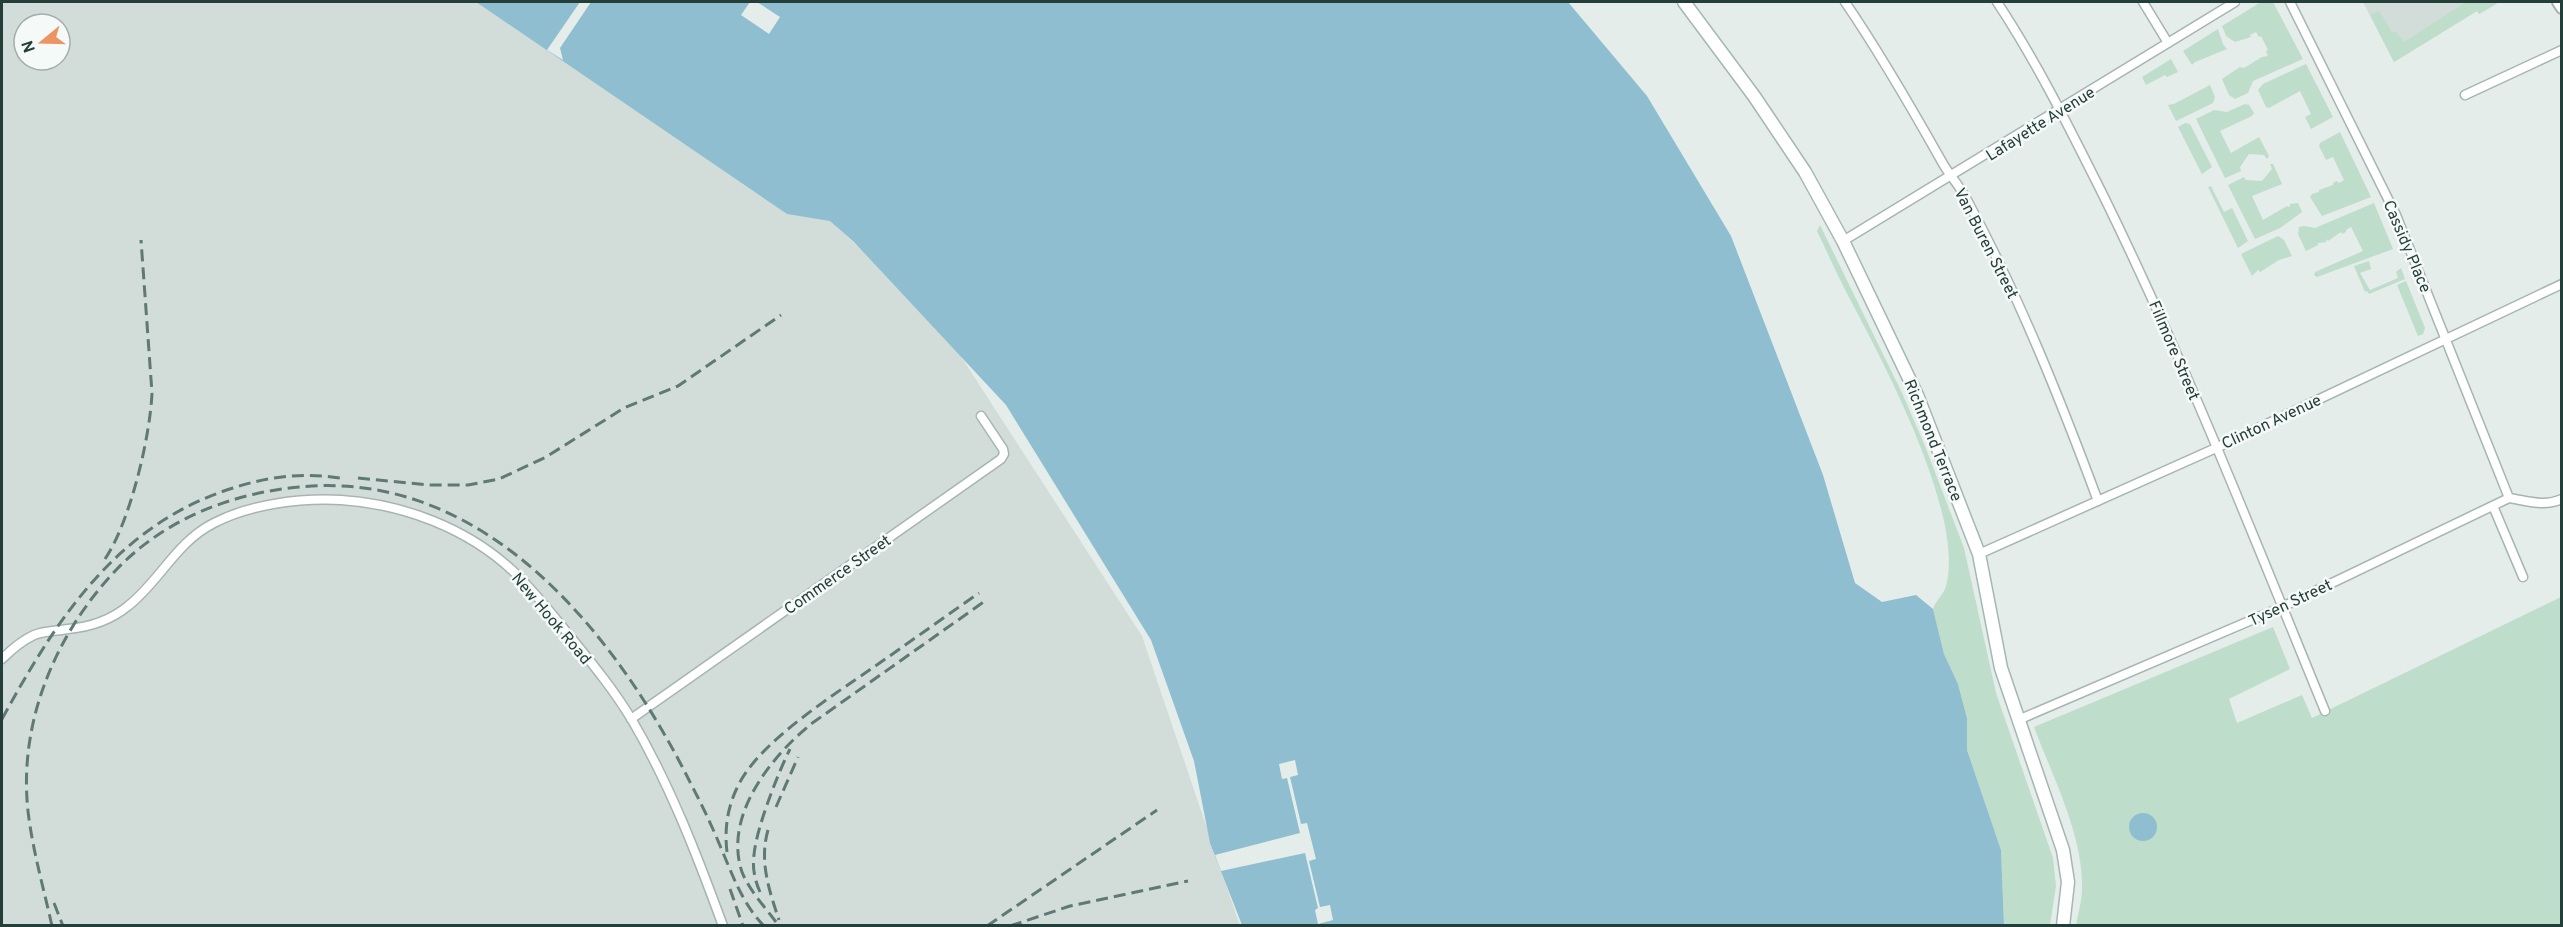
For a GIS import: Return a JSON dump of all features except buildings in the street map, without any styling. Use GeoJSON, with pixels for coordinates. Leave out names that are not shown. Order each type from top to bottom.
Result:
{"type":"FeatureCollection","features":[{"type":"Feature","properties":{"kind":"main road","name":"Richmond Terrace"},"geometry":{"type":"LineString","coordinates":[[1684,2],[1784,139],[1844,241],[1924,410],[1979,554],[1998,660],[2065,859],[2068,890],[2062,926]]}},
{"type":"Feature","properties":{"kind":"street","name":"Van Buren Street"},"geometry":{"type":"LineString","coordinates":[[1845,2],[1874,45],[1967,199],[2025,320],[2056,392],[2098,501]]}},
{"type":"Feature","properties":{"kind":"street","name":"Fillmore Street"},"geometry":{"type":"LineString","coordinates":[[1998,2],[2019,34],[2061,110],[2152,296],[2325,711]]}},
{"type":"Feature","properties":{"kind":"street"},"geometry":{"type":"LineString","coordinates":[[2143,2],[2168,43]]}},
{"type":"Feature","properties":{"kind":"street","name":"Lafayette Avenue"},"geometry":{"type":"LineString","coordinates":[[1844,241],[2235,2]]}},
{"type":"Feature","properties":{"kind":"street","name":"Cassidy Place"},"geometry":{"type":"LineString","coordinates":[[2289,2],[2385,193],[2509,498]]}},
{"type":"Feature","properties":{"kind":"street"},"geometry":{"type":"LineString","coordinates":[[2558,2],[2562,8]]}},
{"type":"Feature","properties":{"kind":"street"},"geometry":{"type":"LineString","coordinates":[[2465,94],[2562,50]]}},
{"type":"Feature","properties":{"kind":"street","name":"Clinton Avenue"},"geometry":{"type":"LineString","coordinates":[[1979,554],[2216,448],[2562,284]]}},
{"type":"Feature","properties":{"kind":"street","name":"Commerce Street"},"geometry":{"type":"LineString","coordinates":[[631,719],[1001,459],[1004,454],[1003,448],[981,416]]}},
{"type":"Feature","properties":{"kind":"street"},"geometry":{"type":"LineString","coordinates":[[2509,498],[2543,504],[2551,504],[2562,499]]}},
{"type":"Feature","properties":{"kind":"street","name":"Tysen Street"},"geometry":{"type":"LineString","coordinates":[[2018,720],[2282,607],[2509,498]]}},
{"type":"Feature","properties":{"kind":"street","name":"New Hook Road"},"geometry":{"type":"LineString","coordinates":[[2,659],[33,635],[87,626],[128,607],[175,553],[212,524],[238,513],[266,506],[331,500],[363,502],[405,512],[454,531],[481,546],[511,570],[537,596],[583,652],[631,719],[694,845],[723,926]]}},
{"type":"Feature","properties":{"kind":"street"},"geometry":{"type":"LineString","coordinates":[[2493,506],[2523,577]]}},
{"type":"Feature","properties":{"kind":"shaded area"},"geometry":{"type":"Polygon","coordinates":[[[2,2],[476,2],[787,213],[830,220],[940,324],[1142,636],[1240,926],[2,926],[2,2]]]}},
{"type":"Feature","properties":{"kind":"shaded area"},"geometry":{"type":"Polygon","coordinates":[[[2363,2],[2500,2],[2479,14],[2477,11],[2394,62],[2363,2]]]}},
{"type":"Feature","properties":{"kind":"green space"},"geometry":{"type":"Polygon","coordinates":[[[2261,2],[2273,2],[2303,59],[2253,81],[2248,93],[2235,99],[2229,95],[2222,79],[2240,67],[2244,68],[2268,56],[2266,51],[2268,50],[2261,36],[2259,37],[2256,32],[2250,35],[2251,37],[2235,42],[2226,36],[2222,26],[2261,2]]]}},
{"type":"Feature","properties":{"kind":"green space"},"geometry":{"type":"Polygon","coordinates":[[[2466,2],[2495,2],[2496,4],[2479,14],[2477,11],[2394,62],[2370,15],[2379,11],[2392,32],[2396,32],[2404,42],[2466,2]]]}},
{"type":"Feature","properties":{"kind":"green space"},"geometry":{"type":"Polygon","coordinates":[[[2218,29],[2227,49],[2192,65],[2183,51],[2218,29]]]}},
{"type":"Feature","properties":{"kind":"green space"},"geometry":{"type":"Polygon","coordinates":[[[2171,59],[2178,72],[2167,77],[2165,75],[2146,85],[2142,77],[2171,59]]]}},
{"type":"Feature","properties":{"kind":"green space"},"geometry":{"type":"Polygon","coordinates":[[[2306,64],[2333,117],[2311,129],[2305,117],[2311,114],[2300,91],[2269,108],[2266,107],[2258,90],[2263,84],[2306,64]]]}},
{"type":"Feature","properties":{"kind":"green space"},"geometry":{"type":"Polygon","coordinates":[[[2210,85],[2215,97],[2213,103],[2176,121],[2168,105],[2210,85]]]}},
{"type":"Feature","properties":{"kind":"green space"},"geometry":{"type":"Polygon","coordinates":[[[2245,104],[2249,105],[2254,113],[2252,116],[2220,131],[2231,153],[2259,137],[2269,156],[2267,159],[2264,155],[2249,154],[2240,167],[2241,171],[2225,178],[2196,119],[2214,110],[2227,112],[2245,104]]]}},
{"type":"Feature","properties":{"kind":"green space"},"geometry":{"type":"Polygon","coordinates":[[[2185,123],[2190,124],[2212,167],[2202,174],[2178,127],[2185,123]]]}},
{"type":"Feature","properties":{"kind":"green space"},"geometry":{"type":"Polygon","coordinates":[[[2340,132],[2371,197],[2322,216],[2310,197],[2337,181],[2339,183],[2344,180],[2333,157],[2326,160],[2319,146],[2320,143],[2340,132]]]}},
{"type":"Feature","properties":{"kind":"green space"},"geometry":{"type":"Polygon","coordinates":[[[2270,164],[2273,164],[2282,184],[2252,196],[2263,220],[2287,206],[2290,207],[2290,204],[2298,203],[2302,212],[2280,228],[2255,239],[2228,185],[2244,177],[2246,180],[2262,181],[2272,169],[2270,164]]]}},
{"type":"Feature","properties":{"kind":"green space"},"geometry":{"type":"Polygon","coordinates":[[[2211,186],[2224,212],[2232,208],[2248,241],[2238,248],[2208,187],[2211,186]]]}},
{"type":"Feature","properties":{"kind":"green space"},"geometry":{"type":"Polygon","coordinates":[[[2374,203],[2393,249],[2317,277],[2314,275],[2315,272],[2363,251],[2351,227],[2346,232],[2342,234],[2341,232],[2306,251],[2298,234],[2299,227],[2315,228],[2374,203]]]}},
{"type":"Feature","properties":{"kind":"green space"},"geometry":{"type":"Polygon","coordinates":[[[1820,225],[1902,393],[1964,548],[1996,693],[2053,858],[2056,886],[2050,925],[2004,925],[2001,850],[1967,750],[1967,718],[1958,684],[1944,654],[1933,609],[1946,586],[1949,557],[1944,522],[1934,483],[1902,403],[1817,231],[1820,225]]]}},
{"type":"Feature","properties":{"kind":"green space"},"geometry":{"type":"Polygon","coordinates":[[[2278,236],[2284,240],[2292,256],[2279,260],[2260,272],[2258,270],[2252,276],[2241,254],[2278,236]]]}},
{"type":"Feature","properties":{"kind":"green space"},"geometry":{"type":"Polygon","coordinates":[[[2369,261],[2371,269],[2360,273],[2370,290],[2398,278],[2396,272],[2401,268],[2405,279],[2369,294],[2365,292],[2354,266],[2369,261]]]}},
{"type":"Feature","properties":{"kind":"green space"},"geometry":{"type":"Polygon","coordinates":[[[2406,281],[2425,328],[2423,334],[2418,336],[2397,285],[2406,281]]]}},
{"type":"Feature","properties":{"kind":"green space"},"geometry":{"type":"Polygon","coordinates":[[[2561,597],[2561,925],[2076,925],[2082,889],[2078,848],[2066,806],[2034,727],[2273,627],[2290,669],[2229,699],[2237,723],[2302,695],[2312,718],[2561,597]]]}},
{"type":"Feature","properties":{"kind":"water"},"geometry":{"type":"Polygon","coordinates":[[[476,2],[1568,2],[1647,96],[1731,236],[1823,475],[1855,583],[1882,602],[1916,595],[1933,609],[1944,654],[1958,684],[1967,718],[1967,750],[2001,850],[2004,925],[1242,925],[1210,843],[1194,761],[1151,640],[1006,405],[854,242],[830,221],[787,214],[476,2]]]}},
{"type":"Feature","properties":{"kind":"water"},"geometry":{"type":"Polygon","coordinates":[[[2143,813],[2153,817],[2157,827],[2153,837],[2143,841],[2133,837],[2129,827],[2133,817],[2143,813]]]}},
{"type":"Feature","properties":{"kind":"pier"},"geometry":{"type":"Polygon","coordinates":[[[580,2],[591,2],[560,48],[563,60],[547,50],[580,2]]]}},
{"type":"Feature","properties":{"kind":"pier"},"geometry":{"type":"Polygon","coordinates":[[[750,2],[757,2],[780,17],[769,34],[741,15],[750,2]]]}},
{"type":"Feature","properties":{"kind":"pier"},"geometry":{"type":"Polygon","coordinates":[[[1295,760],[1298,775],[1290,777],[1301,824],[1307,823],[1316,859],[1309,861],[1320,907],[1330,905],[1333,920],[1318,924],[1315,910],[1318,908],[1305,853],[1221,871],[1215,855],[1300,833],[1287,778],[1282,779],[1279,764],[1295,760]]]}},
{"type":"Feature","properties":{"kind":"railway"},"geometry":{"type":"LineString","coordinates":[[105,559],[123,524],[130,502],[143,456],[150,412],[152,393],[141,240]]}},
{"type":"Feature","properties":{"kind":"railway"},"geometry":{"type":"LineString","coordinates":[[358,478],[429,485],[468,485],[499,479],[546,457],[624,408],[678,386],[781,315]]}},
{"type":"Feature","properties":{"kind":"railway"},"geometry":{"type":"LineString","coordinates":[[2,719],[45,645],[69,611],[95,579],[124,550],[156,525],[192,504],[247,484],[274,478],[302,476],[345,479]]}},
{"type":"Feature","properties":{"kind":"railway"},"geometry":{"type":"LineString","coordinates":[[52,926],[29,819],[26,785],[28,750],[44,684],[75,623],[117,569],[159,534],[207,509],[232,500],[258,493],[312,486],[377,490],[437,508],[492,538],[542,577],[587,623],[627,675],[661,729],[691,784],[739,889],[764,926]]}},
{"type":"Feature","properties":{"kind":"railway"},"geometry":{"type":"LineString","coordinates":[[727,852],[726,834],[732,799],[740,782],[765,750],[818,706],[979,593]]}},
{"type":"Feature","properties":{"kind":"railway"},"geometry":{"type":"LineString","coordinates":[[776,922],[745,879],[738,851],[739,830],[754,789],[781,753],[811,724],[985,601]]}},
{"type":"Feature","properties":{"kind":"railway"},"geometry":{"type":"LineString","coordinates":[[760,892],[755,879],[753,860],[756,844],[768,801],[790,749]]}},
{"type":"Feature","properties":{"kind":"railway"},"geometry":{"type":"LineString","coordinates":[[776,807],[798,757]]}},
{"type":"Feature","properties":{"kind":"railway"},"geometry":{"type":"LineString","coordinates":[[987,926],[1157,810]]}},
{"type":"Feature","properties":{"kind":"railway"},"geometry":{"type":"LineString","coordinates":[[768,830],[765,842],[765,864],[779,920]]}},
{"type":"Feature","properties":{"kind":"railway"},"geometry":{"type":"LineString","coordinates":[[1010,926],[1070,906],[1188,881]]}},
{"type":"Feature","properties":{"kind":"railway"},"geometry":{"type":"LineString","coordinates":[[730,889],[743,926]]}},
{"type":"Feature","properties":{"kind":"railway"},"geometry":{"type":"LineString","coordinates":[[54,903],[63,926]]}}]}
